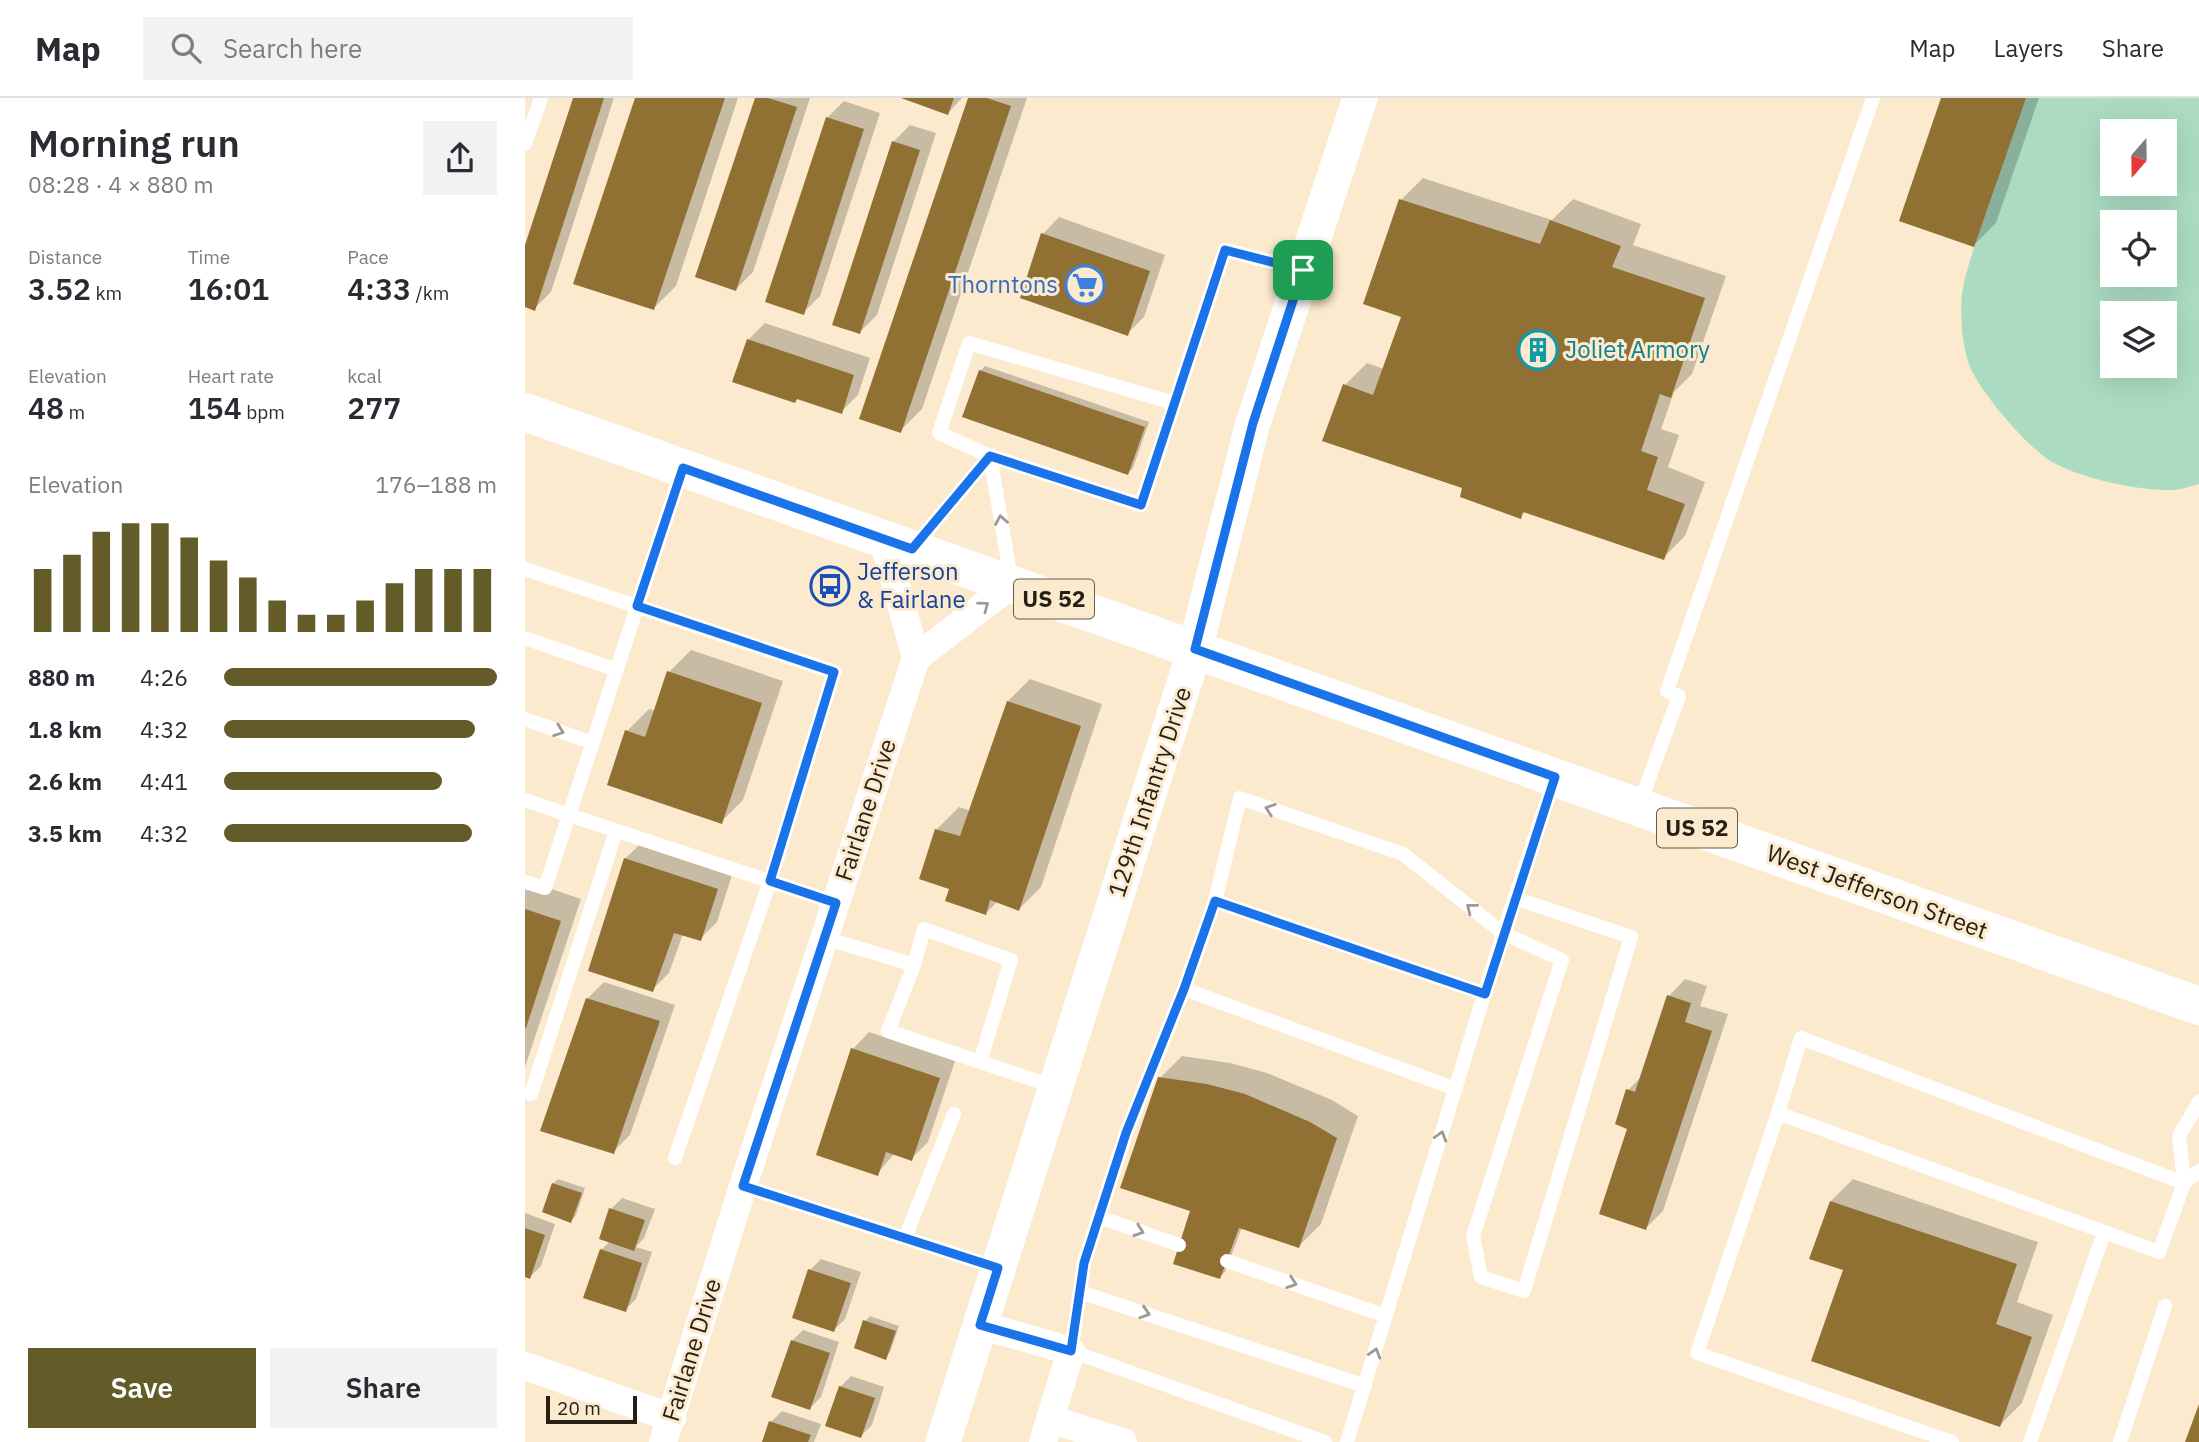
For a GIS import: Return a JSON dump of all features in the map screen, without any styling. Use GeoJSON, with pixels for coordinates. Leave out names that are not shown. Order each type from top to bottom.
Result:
{"type":"FeatureCollection","features":[{"type":"Feature","properties":{"kind":"main road","name":"West Jefferson Street"},"geometry":{"type":"LineString","coordinates":[[525,412],[2199,1006]]}},
{"type":"Feature","properties":{"kind":"street","name":"129th Infantry Drive"},"geometry":{"type":"LineString","coordinates":[[943,1442],[1195,649],[1253,423],[1360,98]]}},
{"type":"Feature","properties":{"kind":"street"},"geometry":{"type":"LineString","coordinates":[[898,544],[916,658],[1012,584]]}},
{"type":"Feature","properties":{"kind":"street","name":"Fairlane Drive"},"geometry":{"type":"LineString","coordinates":[[667,1430],[743,1186],[916,658]]}},
{"type":"Feature","properties":{"kind":"street"},"geometry":{"type":"LineString","coordinates":[[980,1325],[1071,1351],[1046,1430],[1123,1442]]}},
{"type":"Feature","properties":{"kind":"street"},"geometry":{"type":"LineString","coordinates":[[525,1366],[667,1430]]}},
{"type":"Feature","properties":{"kind":"lane"},"geometry":{"type":"LineString","coordinates":[[525,144],[541,98]]}},
{"type":"Feature","properties":{"kind":"lane"},"geometry":{"type":"LineString","coordinates":[[1639,807],[1679,696],[1667,691],[1873,98]]}},
{"type":"Feature","properties":{"kind":"lane"},"geometry":{"type":"LineString","coordinates":[[1174,403],[969,343],[939,433],[990,456],[1141,505],[1225,250],[1303,270]]}},
{"type":"Feature","properties":{"kind":"lane"},"geometry":{"type":"LineString","coordinates":[[898,544],[990,456]]}},
{"type":"Feature","properties":{"kind":"lane"},"geometry":{"type":"LineString","coordinates":[[990,456],[1012,584]]}},
{"type":"Feature","properties":{"kind":"lane"},"geometry":{"type":"LineString","coordinates":[[525,882],[545,888],[683,468]]}},
{"type":"Feature","properties":{"kind":"lane"},"geometry":{"type":"LineString","coordinates":[[525,569],[834,672],[770,881],[675,1158]]}},
{"type":"Feature","properties":{"kind":"lane"},"geometry":{"type":"LineString","coordinates":[[525,638],[617,670]]}},
{"type":"Feature","properties":{"kind":"lane"},"geometry":{"type":"LineString","coordinates":[[525,719],[593,743]]}},
{"type":"Feature","properties":{"kind":"lane"},"geometry":{"type":"LineString","coordinates":[[1347,1442],[1503,933],[1555,777]]}},
{"type":"Feature","properties":{"kind":"lane"},"geometry":{"type":"LineString","coordinates":[[1325,1442],[1071,1351],[1084,1263],[1126,1133],[1184,989],[1215,901],[1240,798],[1403,855],[1503,933],[1562,960],[1473,1236],[1481,1277],[1524,1291],[1631,937],[1515,898]]}},
{"type":"Feature","properties":{"kind":"lane"},"geometry":{"type":"LineString","coordinates":[[525,800],[836,903]]}},
{"type":"Feature","properties":{"kind":"lane"},"geometry":{"type":"LineString","coordinates":[[531,1094],[616,831]]}},
{"type":"Feature","properties":{"kind":"lane"},"geometry":{"type":"LineString","coordinates":[[1215,901],[1485,994]]}},
{"type":"Feature","properties":{"kind":"lane"},"geometry":{"type":"LineString","coordinates":[[980,1062],[1011,960],[924,929],[914,965],[888,1031],[980,1062],[1056,1087]]}},
{"type":"Feature","properties":{"kind":"lane"},"geometry":{"type":"LineString","coordinates":[[825,937],[914,965]]}},
{"type":"Feature","properties":{"kind":"lane"},"geometry":{"type":"LineString","coordinates":[[1184,989],[1455,1088]]}},
{"type":"Feature","properties":{"kind":"lane"},"geometry":{"type":"LineString","coordinates":[[1952,1442],[1697,1353],[1801,1038],[2184,1183]]}},
{"type":"Feature","properties":{"kind":"lane"},"geometry":{"type":"LineString","coordinates":[[1778,1113],[2159,1252],[2184,1183],[2179,1136],[2199,1102]]}},
{"type":"Feature","properties":{"kind":"lane"},"geometry":{"type":"LineString","coordinates":[[905,1238],[954,1114]]}},
{"type":"Feature","properties":{"kind":"lane"},"geometry":{"type":"LineString","coordinates":[[2184,1183],[2199,1171]]}},
{"type":"Feature","properties":{"kind":"lane"},"geometry":{"type":"LineString","coordinates":[[743,1186],[998,1268]]}},
{"type":"Feature","properties":{"kind":"lane"},"geometry":{"type":"LineString","coordinates":[[1099,1217],[1179,1245]]}},
{"type":"Feature","properties":{"kind":"lane"},"geometry":{"type":"LineString","coordinates":[[2030,1442],[2104,1233]]}},
{"type":"Feature","properties":{"kind":"lane"},"geometry":{"type":"LineString","coordinates":[[1227,1261],[1386,1316]]}},
{"type":"Feature","properties":{"kind":"lane"},"geometry":{"type":"LineString","coordinates":[[1080,1292],[1365,1386]]}},
{"type":"Feature","properties":{"kind":"lane"},"geometry":{"type":"LineString","coordinates":[[2120,1442],[2165,1306]]}},
{"type":"Feature","properties":{"kind":"green space"},"geometry":{"type":"Polygon","coordinates":[[[1941,98],[2199,98],[2199,484],[2173,490],[2144,488],[2080,474],[2044,456],[2007,420],[1976,378],[1965,350],[1961,307],[1965,278],[1974,247],[1899,221],[1941,98]]]}},
{"type":"Feature","properties":{"kind":"building"},"geometry":{"type":"Polygon","coordinates":[[[573,98],[604,98],[535,311],[525,307],[525,245],[573,98]]]}},
{"type":"Feature","properties":{"kind":"building"},"geometry":{"type":"Polygon","coordinates":[[[635,98],[725,98],[654,310],[573,284],[635,98]]]}},
{"type":"Feature","properties":{"kind":"building"},"geometry":{"type":"Polygon","coordinates":[[[755,98],[768,98],[797,107],[736,291],[695,277],[755,98]]]}},
{"type":"Feature","properties":{"kind":"building"},"geometry":{"type":"Polygon","coordinates":[[[901,98],[954,98],[948,115],[901,98]]]}},
{"type":"Feature","properties":{"kind":"building"},"geometry":{"type":"Polygon","coordinates":[[[968,98],[987,98],[1011,106],[901,433],[859,419],[968,98]]]}},
{"type":"Feature","properties":{"kind":"building"},"geometry":{"type":"Polygon","coordinates":[[[1941,98],[2026,98],[1974,247],[1899,221],[1941,98]]]}},
{"type":"Feature","properties":{"kind":"building"},"geometry":{"type":"Polygon","coordinates":[[[826,117],[864,129],[804,315],[765,302],[826,117]]]}},
{"type":"Feature","properties":{"kind":"building"},"geometry":{"type":"Polygon","coordinates":[[[892,141],[920,150],[860,334],[832,325],[892,141]]]}},
{"type":"Feature","properties":{"kind":"building","name":"Joliet Armory"},"geometry":{"type":"Polygon","coordinates":[[[1399,199],[1540,244],[1550,220],[1621,246],[1612,267],[1705,298],[1671,398],[1660,394],[1641,451],[1658,457],[1647,490],[1685,504],[1664,560],[1523,512],[1521,519],[1460,497],[1462,488],[1322,441],[1343,384],[1373,395],[1401,317],[1363,304],[1399,199]]]}},
{"type":"Feature","properties":{"kind":"building","name":"Thorntons"},"geometry":{"type":"Polygon","coordinates":[[[1041,233],[1150,271],[1128,336],[1020,298],[1041,233]]]}},
{"type":"Feature","properties":{"kind":"building"},"geometry":{"type":"Polygon","coordinates":[[[747,339],[854,375],[842,414],[797,399],[795,403],[732,382],[747,339]]]}},
{"type":"Feature","properties":{"kind":"building","name":"Thorntons"},"geometry":{"type":"Polygon","coordinates":[[[979,370],[1145,427],[1128,475],[962,417],[979,370]]]}},
{"type":"Feature","properties":{"kind":"building"},"geometry":{"type":"Polygon","coordinates":[[[667,671],[762,703],[722,824],[607,785],[625,730],[645,737],[667,671]]]}},
{"type":"Feature","properties":{"kind":"building"},"geometry":{"type":"Polygon","coordinates":[[[1007,701],[1081,726],[1019,911],[990,900],[986,915],[945,901],[949,889],[919,879],[935,829],[960,836],[1007,701]]]}},
{"type":"Feature","properties":{"kind":"building"},"geometry":{"type":"Polygon","coordinates":[[[624,858],[718,889],[701,941],[674,933],[653,992],[588,971],[624,858]]]}},
{"type":"Feature","properties":{"kind":"building"},"geometry":{"type":"Polygon","coordinates":[[[525,909],[561,921],[526,1028],[525,1028],[525,909]]]}},
{"type":"Feature","properties":{"kind":"building"},"geometry":{"type":"Polygon","coordinates":[[[1667,995],[1691,1003],[1685,1022],[1712,1031],[1646,1230],[1599,1214],[1627,1129],[1615,1124],[1626,1089],[1635,1092],[1667,995]]]}},
{"type":"Feature","properties":{"kind":"building"},"geometry":{"type":"Polygon","coordinates":[[[586,998],[660,1021],[614,1154],[540,1131],[586,998]]]}},
{"type":"Feature","properties":{"kind":"building"},"geometry":{"type":"Polygon","coordinates":[[[851,1048],[940,1078],[912,1161],[886,1152],[878,1176],[816,1155],[851,1048]]]}},
{"type":"Feature","properties":{"kind":"building"},"geometry":{"type":"Polygon","coordinates":[[[1158,1077],[1207,1084],[1245,1094],[1310,1122],[1337,1138],[1299,1248],[1239,1228],[1220,1279],[1173,1264],[1190,1211],[1120,1188],[1158,1077]]]}},
{"type":"Feature","properties":{"kind":"building"},"geometry":{"type":"Polygon","coordinates":[[[552,1183],[582,1193],[571,1223],[542,1212],[552,1183]]]}},
{"type":"Feature","properties":{"kind":"building"},"geometry":{"type":"Polygon","coordinates":[[[1830,1201],[2017,1264],[1996,1324],[2032,1337],[2000,1427],[1811,1361],[1843,1270],[1809,1259],[1830,1201]]]}},
{"type":"Feature","properties":{"kind":"building"},"geometry":{"type":"Polygon","coordinates":[[[609,1208],[645,1220],[634,1251],[599,1239],[609,1208]]]}},
{"type":"Feature","properties":{"kind":"building"},"geometry":{"type":"Polygon","coordinates":[[[525,1228],[545,1235],[530,1279],[525,1277],[525,1228]]]}},
{"type":"Feature","properties":{"kind":"building"},"geometry":{"type":"Polygon","coordinates":[[[600,1249],[642,1263],[626,1312],[583,1298],[600,1249]]]}},
{"type":"Feature","properties":{"kind":"building"},"geometry":{"type":"Polygon","coordinates":[[[808,1269],[851,1283],[834,1332],[792,1318],[808,1269]]]}},
{"type":"Feature","properties":{"kind":"building"},"geometry":{"type":"Polygon","coordinates":[[[863,1320],[896,1331],[886,1360],[854,1348],[863,1320]]]}},
{"type":"Feature","properties":{"kind":"building"},"geometry":{"type":"Polygon","coordinates":[[[791,1340],[830,1353],[810,1410],[771,1397],[791,1340]]]}},
{"type":"Feature","properties":{"kind":"building"},"geometry":{"type":"Polygon","coordinates":[[[839,1386],[875,1398],[861,1438],[825,1426],[839,1386]]]}},
{"type":"Feature","properties":{"kind":"building"},"geometry":{"type":"Polygon","coordinates":[[[2199,1404],[2199,1442],[2185,1442],[2199,1404]]]}},
{"type":"Feature","properties":{"kind":"building"},"geometry":{"type":"Polygon","coordinates":[[[769,1421],[811,1435],[808,1442],[762,1442],[769,1421]]]}},
{"type":"Feature","properties":{"kind":"place","name":"Thorntons"},"geometry":{"type":"Point","coordinates":[1085,285]}},
{"type":"Feature","properties":{"kind":"place","name":"Joliet Armory"},"geometry":{"type":"Point","coordinates":[1538,350]}},
{"type":"Feature","properties":{"kind":"place","name":"Jefferson & Fairlane"},"geometry":{"type":"Point","coordinates":[830,586]}},
{"type":"Feature","properties":{"kind":"route"},"geometry":{"type":"LineString","coordinates":[[1225,250],[1303,270],[1253,423],[1195,649],[1555,777],[1485,994],[1215,901],[1184,989],[1126,1133],[1084,1263],[1071,1351],[980,1325],[998,1268],[743,1186],[836,903],[770,881],[834,672],[637,606],[683,468],[912,549],[990,456],[1141,505],[1225,250]]}}]}
